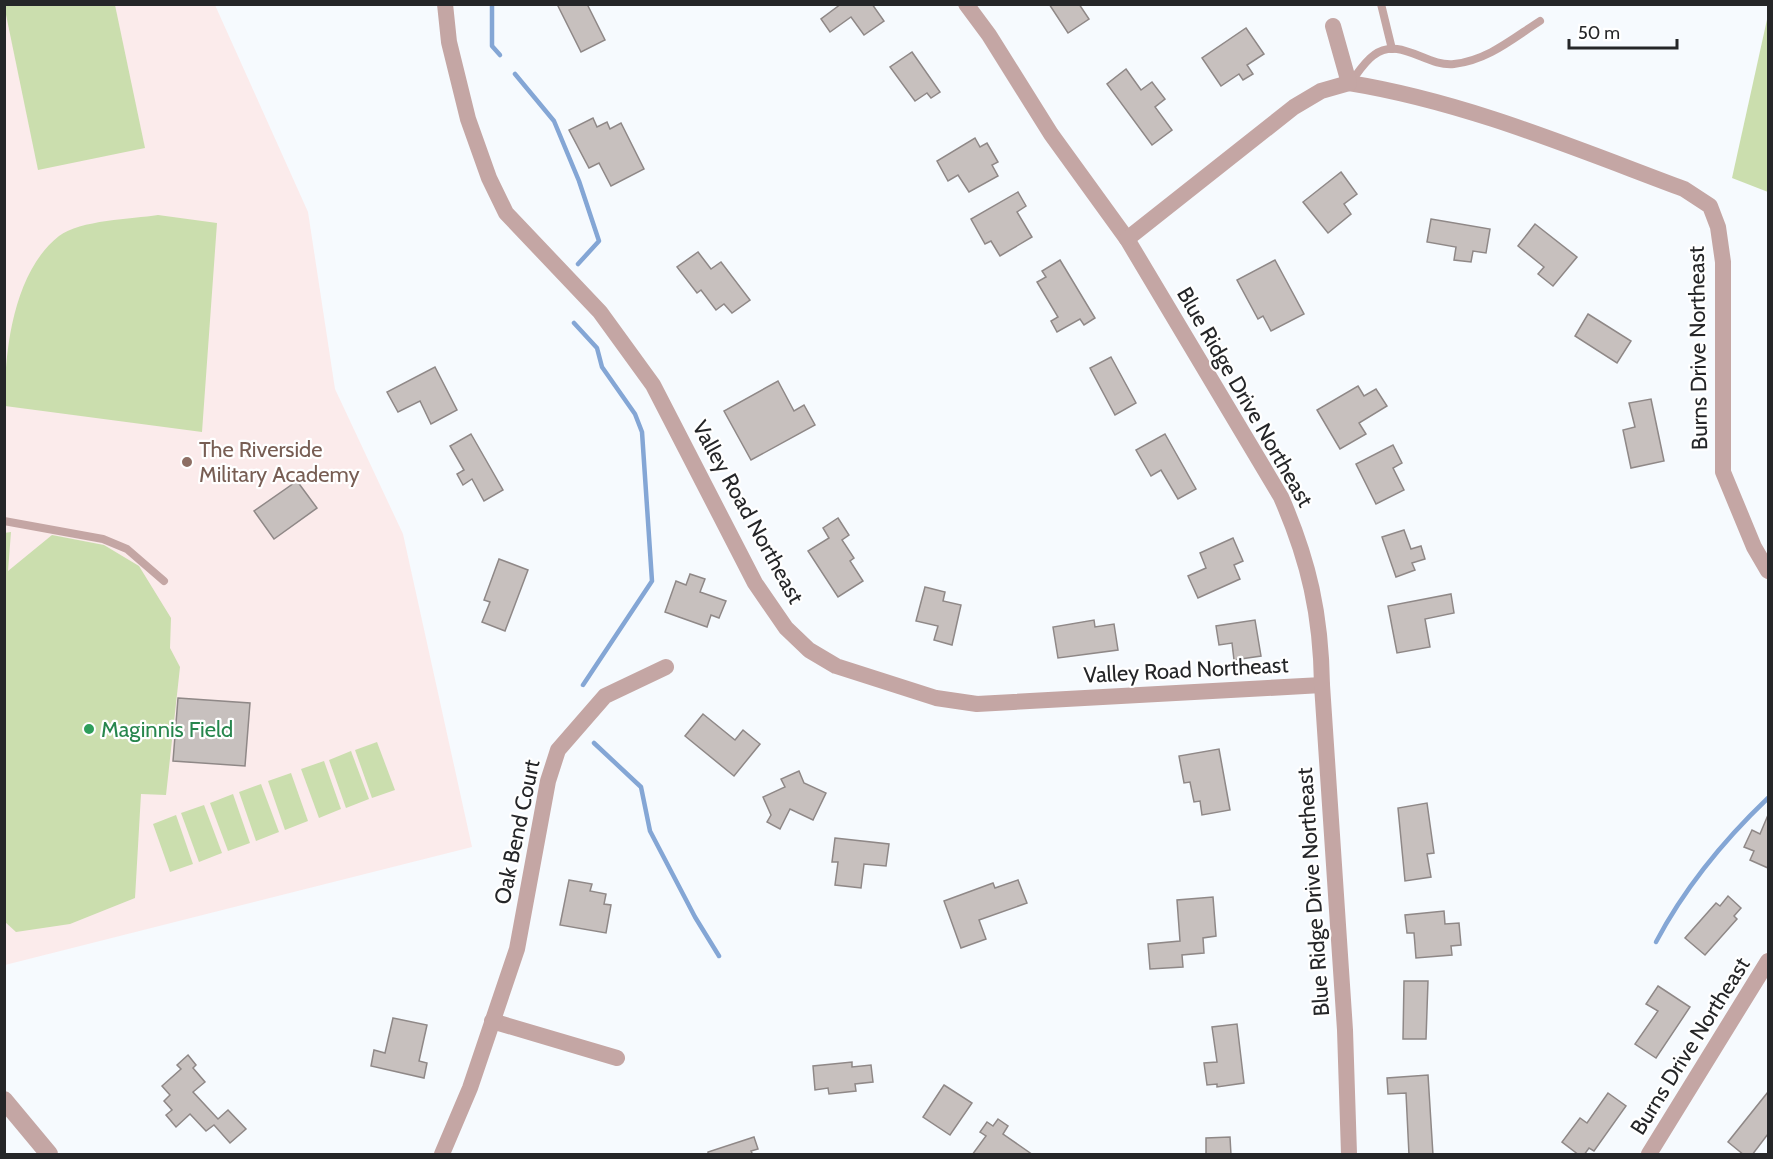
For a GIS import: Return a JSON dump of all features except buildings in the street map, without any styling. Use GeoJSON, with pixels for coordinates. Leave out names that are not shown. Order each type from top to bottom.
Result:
{"type":"FeatureCollection","features":[{"type":"Feature","properties":{"kind":"street","name":"Valley Road Northeast"},"geometry":{"type":"LineString","coordinates":[[445,4],[449,42],[468,119],[489,178],[506,213],[600,312],[653,385],[755,583],[786,628],[809,650],[836,666],[936,698],[977,704],[1322,685]]}},
{"type":"Feature","properties":{"kind":"street","name":"Blue Ridge Drive Northeast"},"geometry":{"type":"LineString","coordinates":[[966,4],[989,35],[1051,134],[1127,239],[1281,497],[1300,539],[1314,596],[1321,643],[1345,1030],[1349,1155]]}},
{"type":"Feature","properties":{"kind":"street"},"geometry":{"type":"LineString","coordinates":[[1127,239],[1294,107],[1321,91],[1349,83],[1333,26]]}},
{"type":"Feature","properties":{"kind":"street","name":"Burns Drive Northeast"},"geometry":{"type":"LineString","coordinates":[[1349,83],[1393,90],[1483,114],[1684,189],[1710,206],[1718,227],[1724,262],[1723,472],[1754,547],[1768,571]]}},
{"type":"Feature","properties":{"kind":"street","name":"Oak Bend Court"},"geometry":{"type":"LineString","coordinates":[[442,1155],[470,1088],[516,949],[548,781],[558,750],[605,696],[666,667]]}},
{"type":"Feature","properties":{"kind":"street","name":"Burns Drive Northeast"},"geometry":{"type":"LineString","coordinates":[[1649,1155],[1768,961]]}},
{"type":"Feature","properties":{"kind":"street"},"geometry":{"type":"LineString","coordinates":[[492,1021],[617,1058]]}},
{"type":"Feature","properties":{"kind":"street"},"geometry":{"type":"LineString","coordinates":[[4,1100],[49,1155]]}},
{"type":"Feature","properties":{"kind":"lane"},"geometry":{"type":"LineString","coordinates":[[1382,4],[1392,49]]}},
{"type":"Feature","properties":{"kind":"lane"},"geometry":{"type":"LineString","coordinates":[[1349,83],[1374,55],[1392,49],[1402,49],[1433,63],[1452,64],[1482,59],[1540,21]]}},
{"type":"Feature","properties":{"kind":"lane"},"geometry":{"type":"LineString","coordinates":[[4,521],[103,538],[127,549],[164,581]]}},
{"type":"Feature","properties":{"kind":"shaded area","name":"The Riverside Military Academy"},"geometry":{"type":"Polygon","coordinates":[[[4,5],[215,5],[308,212],[335,389],[403,534],[472,847],[5,965],[4,5]]]}},
{"type":"Feature","properties":{"kind":"green space"},"geometry":{"type":"Polygon","coordinates":[[[4,5],[115,5],[145,148],[38,170],[4,5]]]}},
{"type":"Feature","properties":{"kind":"green space"},"geometry":{"type":"Polygon","coordinates":[[[1768,15],[1768,192],[1732,178],[1768,15]]]}},
{"type":"Feature","properties":{"kind":"green space"},"geometry":{"type":"Polygon","coordinates":[[[158,215],[217,223],[202,432],[5,406],[7,362],[14,315],[21,292],[43,251],[59,236],[80,227],[93,223],[158,215]]]}},
{"type":"Feature","properties":{"kind":"green space","name":"Maginnis Field"},"geometry":{"type":"Polygon","coordinates":[[[11,532],[8,571],[52,535],[104,545],[139,566],[171,618],[170,648],[180,667],[166,795],[141,794],[135,898],[70,924],[16,932],[4,921],[4,533],[11,532]]]}},
{"type":"Feature","properties":{"kind":"green space"},"geometry":{"type":"Polygon","coordinates":[[[377,742],[395,790],[372,798],[355,750],[377,742]]]}},
{"type":"Feature","properties":{"kind":"green space"},"geometry":{"type":"Polygon","coordinates":[[[351,751],[369,799],[346,808],[329,760],[351,751]]]}},
{"type":"Feature","properties":{"kind":"green space"},"geometry":{"type":"Polygon","coordinates":[[[324,761],[341,809],[319,818],[301,769],[324,761]]]}},
{"type":"Feature","properties":{"kind":"green space"},"geometry":{"type":"Polygon","coordinates":[[[291,773],[308,821],[285,830],[268,781],[291,773]]]}},
{"type":"Feature","properties":{"kind":"green space"},"geometry":{"type":"Polygon","coordinates":[[[261,784],[279,832],[256,841],[239,792],[261,784]]]}},
{"type":"Feature","properties":{"kind":"green space"},"geometry":{"type":"Polygon","coordinates":[[[233,794],[250,843],[228,851],[210,803],[233,794]]]}},
{"type":"Feature","properties":{"kind":"green space"},"geometry":{"type":"Polygon","coordinates":[[[204,805],[222,853],[199,862],[181,813],[204,805]]]}},
{"type":"Feature","properties":{"kind":"green space"},"geometry":{"type":"Polygon","coordinates":[[[176,815],[193,864],[170,872],[153,824],[176,815]]]}},
{"type":"Feature","properties":{"kind":"waterway"},"geometry":{"type":"LineString","coordinates":[[492,4],[492,46],[500,55]]}},
{"type":"Feature","properties":{"kind":"waterway"},"geometry":{"type":"LineString","coordinates":[[515,74],[554,121],[579,181],[599,241],[578,264]]}},
{"type":"Feature","properties":{"kind":"waterway"},"geometry":{"type":"LineString","coordinates":[[574,323],[597,348],[602,367],[635,414],[642,432],[652,581],[583,685]]}},
{"type":"Feature","properties":{"kind":"waterway"},"geometry":{"type":"LineString","coordinates":[[594,743],[641,787],[650,831],[695,917],[719,956]]}},
{"type":"Feature","properties":{"kind":"waterway"},"geometry":{"type":"LineString","coordinates":[[1656,942],[1692,884],[1736,831],[1768,798]]}},
{"type":"Feature","properties":{"kind":"place","name":"The Riverside Military Academy"},"geometry":{"type":"Point","coordinates":[187,462]}},
{"type":"Feature","properties":{"kind":"place","name":"Maginnis Field"},"geometry":{"type":"Point","coordinates":[89,729]}}]}
